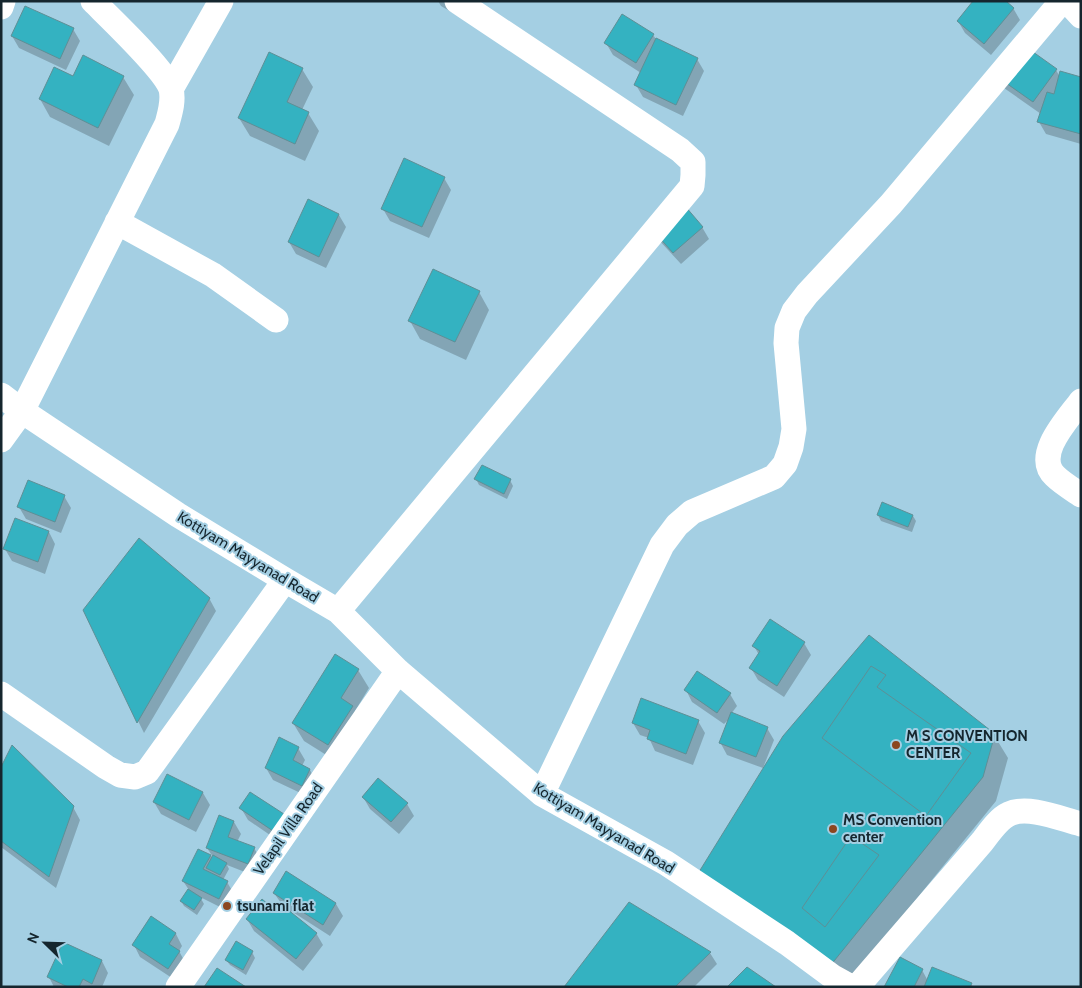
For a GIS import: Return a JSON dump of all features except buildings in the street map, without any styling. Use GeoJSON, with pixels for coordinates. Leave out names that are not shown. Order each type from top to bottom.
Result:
{"type":"FeatureCollection","features":[{"type":"Feature","properties":{"kind":"street"},"geometry":{"type":"LineString","coordinates":[[1,7],[3,1]]}},
{"type":"Feature","properties":{"kind":"street"},"geometry":{"type":"LineString","coordinates":[[1,440],[22,411],[167,124],[172,106],[171,89],[159,69],[93,1]]}},
{"type":"Feature","properties":{"kind":"street"},"geometry":{"type":"LineString","coordinates":[[171,89],[222,1]]}},
{"type":"Feature","properties":{"kind":"street"},"geometry":{"type":"LineString","coordinates":[[338,611],[692,186],[693,162],[680,150],[456,1]]}},
{"type":"Feature","properties":{"kind":"street"},"geometry":{"type":"LineString","coordinates":[[542,794],[662,545],[677,525],[692,512],[774,478],[785,464],[791,448],[794,429],[786,343],[787,328],[794,311],[891,204],[1062,1]]}},
{"type":"Feature","properties":{"kind":"street"},"geometry":{"type":"LineString","coordinates":[[1067,1],[1081,16]]}},
{"type":"Feature","properties":{"kind":"street"},"geometry":{"type":"LineString","coordinates":[[117,222],[213,275],[276,320]]}},
{"type":"Feature","properties":{"kind":"street","name":"Kottiyam Mayyanad Road"},"geometry":{"type":"LineString","coordinates":[[1,395],[178,515],[338,611],[398,671],[542,794],[666,863],[787,943],[833,977],[851,987]]}},
{"type":"Feature","properties":{"kind":"street"},"geometry":{"type":"LineString","coordinates":[[1081,401],[1048,450],[1047,464],[1054,475],[1081,495]]}},
{"type":"Feature","properties":{"kind":"street"},"geometry":{"type":"LineString","coordinates":[[1,694],[106,767],[120,775],[135,777],[147,772],[285,580]]}},
{"type":"Feature","properties":{"kind":"street","name":"Velapil Villa Road"},"geometry":{"type":"LineString","coordinates":[[178,987],[398,671]]}},
{"type":"Feature","properties":{"kind":"street"},"geometry":{"type":"LineString","coordinates":[[857,987],[993,827],[1008,814],[1026,810],[1081,824]]}},
{"type":"Feature","properties":{"kind":"place","name":"M S CONVENTION CENTER"},"geometry":{"type":"Point","coordinates":[896,745]}},
{"type":"Feature","properties":{"kind":"place","name":"MS Convention center"},"geometry":{"type":"Point","coordinates":[833,829]}},
{"type":"Feature","properties":{"kind":"place","name":"tsunami flat"},"geometry":{"type":"Point","coordinates":[227,906]}}]}
